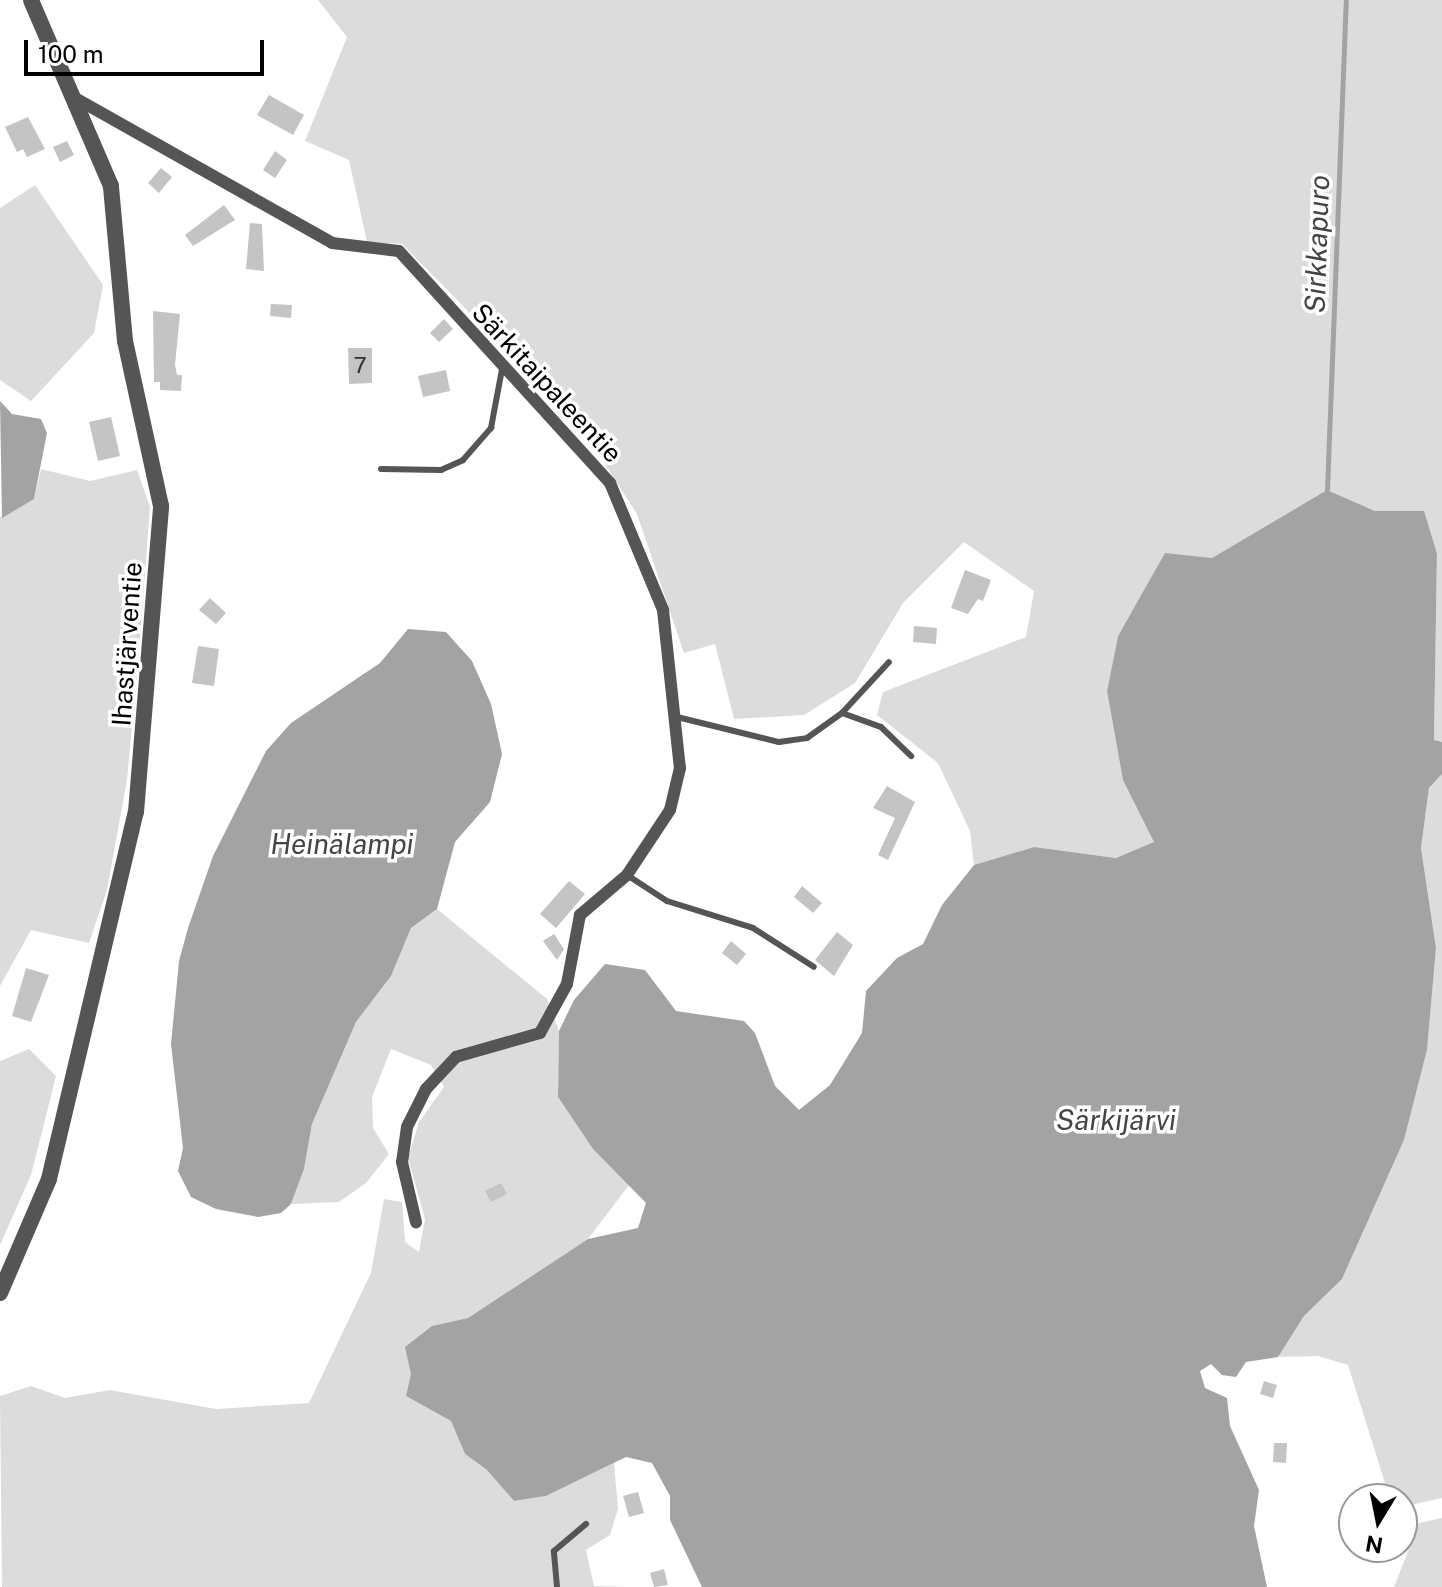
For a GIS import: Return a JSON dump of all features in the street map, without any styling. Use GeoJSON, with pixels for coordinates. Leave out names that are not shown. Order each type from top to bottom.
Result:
{"type":"FeatureCollection","features":[{"type":"Feature","properties":{"kind":"street","name":"Ihastjärventie"},"geometry":{"type":"LineString","coordinates":[[0,1293],[49,1179],[136,812],[161,506],[125,341],[111,186],[75,98],[46,44],[31,0]]}},
{"type":"Feature","properties":{"kind":"street","name":"Särkitaipaleentie"},"geometry":{"type":"LineString","coordinates":[[75,98],[332,243],[399,251],[502,369],[610,483],[663,610],[677,717],[680,768],[670,810],[627,875],[580,915],[567,984],[540,1033],[456,1057],[426,1089],[407,1127],[402,1162],[416,1222]]}},
{"type":"Feature","properties":{"kind":"lane"},"geometry":{"type":"LineString","coordinates":[[381,469],[441,470],[463,460],[491,428],[502,369]]}},
{"type":"Feature","properties":{"kind":"lane"},"geometry":{"type":"LineString","coordinates":[[677,717],[779,742],[807,738],[842,713],[889,662]]}},
{"type":"Feature","properties":{"kind":"lane"},"geometry":{"type":"LineString","coordinates":[[842,713],[881,727],[911,756]]}},
{"type":"Feature","properties":{"kind":"lane"},"geometry":{"type":"LineString","coordinates":[[627,875],[667,901],[753,928],[814,967]]}},
{"type":"Feature","properties":{"kind":"lane"},"geometry":{"type":"LineString","coordinates":[[557,1587],[554,1551],[586,1524]]}},
{"type":"Feature","properties":{"kind":"shaded area"},"geometry":{"type":"Polygon","coordinates":[[[318,0],[1442,0],[1442,742],[1434,740],[1437,554],[1375,511],[1327,490],[1212,558],[1165,554],[1118,636],[1107,691],[1123,779],[1155,842],[1116,858],[1034,847],[974,865],[970,831],[938,763],[877,715],[883,692],[1026,637],[1034,591],[964,542],[903,603],[855,683],[804,715],[734,719],[715,644],[684,653],[637,514],[578,423],[402,244],[367,242],[349,160],[305,141],[347,37],[318,0]]]}},
{"type":"Feature","properties":{"kind":"shaded area"},"geometry":{"type":"Polygon","coordinates":[[[35,185],[103,285],[94,333],[31,401],[0,380],[0,208],[35,185]]]}},
{"type":"Feature","properties":{"kind":"shaded area"},"geometry":{"type":"Polygon","coordinates":[[[41,469],[90,481],[137,470],[150,507],[139,651],[127,780],[107,890],[89,943],[31,930],[0,986],[0,517],[34,499],[41,469]]]}},
{"type":"Feature","properties":{"kind":"shaded area"},"geometry":{"type":"Polygon","coordinates":[[[1442,774],[1442,1498],[1418,1503],[1418,1483],[1385,1483],[1348,1365],[1318,1356],[1278,1357],[1304,1316],[1342,1279],[1404,1140],[1427,1050],[1436,948],[1421,848],[1429,788],[1442,774]]]}},
{"type":"Feature","properties":{"kind":"shaded area"},"geometry":{"type":"Polygon","coordinates":[[[437,909],[547,999],[559,1031],[558,1097],[593,1149],[629,1185],[588,1239],[468,1318],[432,1326],[406,1396],[451,1421],[465,1454],[487,1470],[514,1501],[546,1496],[614,1463],[618,1509],[610,1535],[586,1550],[594,1586],[627,1587],[2,1587],[0,1396],[31,1386],[65,1398],[110,1390],[216,1409],[309,1403],[371,1273],[384,1199],[402,1202],[405,1242],[419,1252],[425,1219],[408,1158],[419,1122],[444,1087],[431,1065],[391,1049],[372,1097],[373,1128],[389,1154],[366,1183],[339,1202],[291,1204],[304,1169],[312,1124],[356,1022],[391,976],[411,928],[437,909]]]}},
{"type":"Feature","properties":{"kind":"shaded area"},"geometry":{"type":"Polygon","coordinates":[[[29,1049],[56,1076],[31,1175],[0,1245],[0,1061],[29,1049]]]}},
{"type":"Feature","properties":{"kind":"shaded area"},"geometry":{"type":"Polygon","coordinates":[[[1442,1518],[1442,1587],[1394,1587],[1403,1563],[1418,1563],[1419,1523],[1442,1518]]]}},
{"type":"Feature","properties":{"kind":"water"},"geometry":{"type":"Polygon","coordinates":[[[0,401],[12,414],[41,419],[47,433],[34,499],[2,518],[0,401]]]}},
{"type":"Feature","properties":{"kind":"water","name":"Särkijärvi"},"geometry":{"type":"Polygon","coordinates":[[[1327,490],[1375,511],[1424,511],[1437,554],[1434,740],[1442,742],[1442,774],[1429,788],[1421,848],[1436,948],[1427,1050],[1404,1140],[1342,1279],[1304,1316],[1278,1357],[1246,1362],[1236,1377],[1222,1375],[1211,1364],[1200,1371],[1205,1388],[1227,1398],[1230,1426],[1259,1490],[1254,1526],[1267,1587],[702,1587],[670,1520],[670,1496],[652,1463],[626,1457],[546,1496],[514,1501],[487,1470],[465,1454],[451,1421],[406,1396],[411,1374],[405,1347],[432,1326],[468,1318],[588,1239],[638,1228],[646,1203],[593,1149],[558,1097],[559,1031],[574,1000],[605,964],[645,970],[676,1011],[744,1021],[755,1033],[775,1086],[799,1110],[830,1085],[862,1033],[866,991],[897,958],[923,944],[942,905],[974,865],[1034,847],[1116,858],[1154,842],[1123,780],[1107,691],[1118,636],[1165,553],[1212,558],[1327,490]]]}},
{"type":"Feature","properties":{"kind":"water","name":"Heinälampi"},"geometry":{"type":"Polygon","coordinates":[[[408,629],[446,632],[472,661],[491,704],[502,754],[490,802],[455,842],[437,909],[411,928],[391,976],[356,1022],[312,1124],[304,1169],[291,1204],[281,1213],[258,1217],[216,1209],[191,1197],[178,1171],[183,1148],[171,1044],[179,961],[188,928],[213,856],[266,751],[291,723],[380,663],[408,629]]]}},
{"type":"Feature","properties":{"kind":"building"},"geometry":{"type":"Polygon","coordinates":[[[269,95],[304,115],[293,135],[257,115],[269,95]]]}},
{"type":"Feature","properties":{"kind":"building"},"geometry":{"type":"Polygon","coordinates":[[[28,117],[45,149],[27,157],[23,149],[17,152],[5,127],[28,117]]]}},
{"type":"Feature","properties":{"kind":"building"},"geometry":{"type":"Polygon","coordinates":[[[67,141],[74,155],[60,162],[53,147],[67,141]]]}},
{"type":"Feature","properties":{"kind":"building"},"geometry":{"type":"Polygon","coordinates":[[[275,151],[287,160],[275,178],[263,170],[275,151]]]}},
{"type":"Feature","properties":{"kind":"building"},"geometry":{"type":"Polygon","coordinates":[[[161,168],[172,177],[159,193],[148,183],[161,168]]]}},
{"type":"Feature","properties":{"kind":"building"},"geometry":{"type":"Polygon","coordinates":[[[224,205],[235,220],[193,246],[185,235],[224,205]]]}},
{"type":"Feature","properties":{"kind":"building"},"geometry":{"type":"Polygon","coordinates":[[[250,223],[262,224],[264,271],[246,269],[250,223]]]}},
{"type":"Feature","properties":{"kind":"building"},"geometry":{"type":"Polygon","coordinates":[[[271,304],[292,305],[291,318],[270,316],[271,304]]]}},
{"type":"Feature","properties":{"kind":"building"},"geometry":{"type":"Polygon","coordinates":[[[153,311],[180,314],[175,365],[177,375],[182,375],[181,391],[160,390],[160,382],[154,382],[153,311]]]}},
{"type":"Feature","properties":{"kind":"building"},"geometry":{"type":"Polygon","coordinates":[[[444,319],[453,329],[439,342],[430,333],[444,319]]]}},
{"type":"Feature","properties":{"kind":"building"},"geometry":{"type":"Polygon","coordinates":[[[348,348],[372,348],[372,383],[349,384],[348,348]]]}},
{"type":"Feature","properties":{"kind":"building"},"geometry":{"type":"Polygon","coordinates":[[[446,370],[450,391],[423,397],[418,376],[446,370]]]}},
{"type":"Feature","properties":{"kind":"building"},"geometry":{"type":"Polygon","coordinates":[[[111,417],[120,456],[98,461],[89,422],[111,417]]]}},
{"type":"Feature","properties":{"kind":"building"},"geometry":{"type":"Polygon","coordinates":[[[965,570],[991,580],[983,601],[978,599],[968,614],[951,608],[965,570]]]}},
{"type":"Feature","properties":{"kind":"building"},"geometry":{"type":"Polygon","coordinates":[[[210,598],[226,613],[216,624],[199,610],[210,598]]]}},
{"type":"Feature","properties":{"kind":"building"},"geometry":{"type":"Polygon","coordinates":[[[914,626],[937,628],[936,644],[913,642],[914,626]]]}},
{"type":"Feature","properties":{"kind":"building"},"geometry":{"type":"Polygon","coordinates":[[[198,646],[219,649],[214,686],[192,683],[198,646]]]}},
{"type":"Feature","properties":{"kind":"building"},"geometry":{"type":"Polygon","coordinates":[[[887,786],[915,802],[888,860],[878,855],[895,818],[873,808],[887,786]]]}},
{"type":"Feature","properties":{"kind":"building"},"geometry":{"type":"Polygon","coordinates":[[[569,881],[585,894],[556,928],[540,914],[569,881]]]}},
{"type":"Feature","properties":{"kind":"building"},"geometry":{"type":"Polygon","coordinates":[[[802,886],[822,903],[813,913],[794,897],[802,886]]]}},
{"type":"Feature","properties":{"kind":"building"},"geometry":{"type":"Polygon","coordinates":[[[837,932],[853,945],[834,976],[815,960],[837,932]]]}},
{"type":"Feature","properties":{"kind":"building"},"geometry":{"type":"Polygon","coordinates":[[[554,934],[564,949],[557,960],[543,941],[554,934]]]}},
{"type":"Feature","properties":{"kind":"building"},"geometry":{"type":"Polygon","coordinates":[[[731,941],[746,954],[737,965],[722,953],[731,941]]]}},
{"type":"Feature","properties":{"kind":"building"},"geometry":{"type":"Polygon","coordinates":[[[26,968],[49,975],[31,1022],[12,1016],[26,968]]]}},
{"type":"Feature","properties":{"kind":"building"},"geometry":{"type":"Polygon","coordinates":[[[501,1183],[507,1194],[491,1202],[485,1191],[501,1183]]]}},
{"type":"Feature","properties":{"kind":"building"},"geometry":{"type":"Polygon","coordinates":[[[1264,1381],[1277,1385],[1273,1398],[1260,1394],[1264,1381]]]}},
{"type":"Feature","properties":{"kind":"building"},"geometry":{"type":"Polygon","coordinates":[[[1274,1443],[1287,1443],[1286,1463],[1273,1462],[1274,1443]]]}},
{"type":"Feature","properties":{"kind":"building"},"geometry":{"type":"Polygon","coordinates":[[[638,1492],[644,1513],[629,1517],[623,1496],[638,1492]]]}},
{"type":"Feature","properties":{"kind":"building"},"geometry":{"type":"Polygon","coordinates":[[[664,1569],[668,1585],[654,1587],[650,1573],[664,1569]]]}},
{"type":"Feature","properties":{"kind":"waterway","name":"Sirkkapuro"},"geometry":{"type":"LineString","coordinates":[[1327,490],[1346,0]]}}]}
